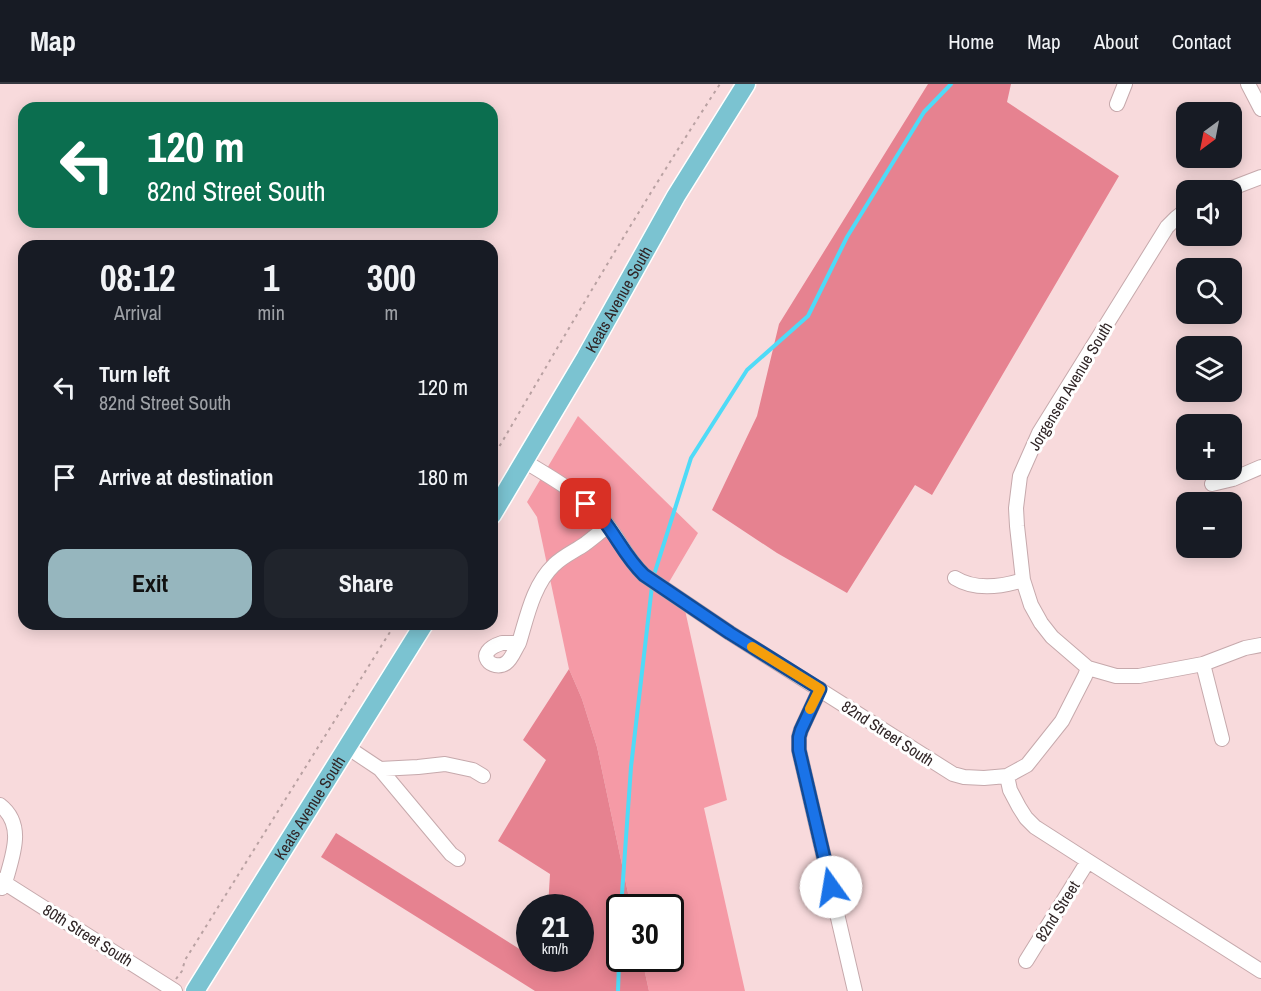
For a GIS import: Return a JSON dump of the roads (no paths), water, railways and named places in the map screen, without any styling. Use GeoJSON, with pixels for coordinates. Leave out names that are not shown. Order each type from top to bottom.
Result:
{"type":"FeatureCollection","features":[{"type":"Feature","properties":{"kind":"main road","name":"Keats Avenue South"},"geometry":{"type":"LineString","coordinates":[[498,505],[586,357],[676,196],[746,84]]}},
{"type":"Feature","properties":{"kind":"main road","name":"Keats Avenue South"},"geometry":{"type":"LineString","coordinates":[[195,991],[420,630]]}},
{"type":"Feature","properties":{"kind":"street"},"geometry":{"type":"LineString","coordinates":[[1117,104],[1125,84]]}},
{"type":"Feature","properties":{"kind":"street"},"geometry":{"type":"LineString","coordinates":[[1248,84],[1261,109]]}},
{"type":"Feature","properties":{"kind":"street"},"geometry":{"type":"LineString","coordinates":[[1242,184],[1261,177]]}},
{"type":"Feature","properties":{"kind":"street","name":"Jorgensen Avenue South"},"geometry":{"type":"LineString","coordinates":[[1088,668],[1052,637],[1031,605],[1023,580],[1017,526],[1016,508],[1020,476],[1045,423],[1167,227],[1176,218]]}},
{"type":"Feature","properties":{"kind":"street","name":"82nd Street South"},"geometry":{"type":"LineString","coordinates":[[524,461],[570,489],[603,520],[626,554],[644,575],[730,633],[953,774],[984,778],[1007,776]]}},
{"type":"Feature","properties":{"kind":"street"},"geometry":{"type":"LineString","coordinates":[[1212,484],[1233,479],[1261,467]]}},
{"type":"Feature","properties":{"kind":"street"},"geometry":{"type":"LineString","coordinates":[[519,643],[533,598],[542,580],[569,552],[585,544],[608,526]]}},
{"type":"Feature","properties":{"kind":"street"},"geometry":{"type":"LineString","coordinates":[[955,578],[962,583],[990,587],[1005,586],[1023,580]]}},
{"type":"Feature","properties":{"kind":"street"},"geometry":{"type":"LineString","coordinates":[[1261,645],[1245,648],[1203,664],[1139,676],[1116,676],[1088,668],[1062,721],[1027,765],[1007,776],[1010,790],[1026,818],[1035,827],[1261,971]]}},
{"type":"Feature","properties":{"kind":"street"},"geometry":{"type":"LineString","coordinates":[[1203,664],[1222,739]]}},
{"type":"Feature","properties":{"kind":"street"},"geometry":{"type":"LineString","coordinates":[[820,689],[801,730],[799,750],[855,991]]}},
{"type":"Feature","properties":{"kind":"street"},"geometry":{"type":"LineString","coordinates":[[348,747],[380,769],[451,854],[458,859]]}},
{"type":"Feature","properties":{"kind":"street"},"geometry":{"type":"LineString","coordinates":[[380,769],[445,764],[473,770],[483,776]]}},
{"type":"Feature","properties":{"kind":"street"},"geometry":{"type":"LineString","coordinates":[[0,805],[11,816],[15,827],[15,845],[2,884]]}},
{"type":"Feature","properties":{"kind":"street","name":"82nd Street"},"geometry":{"type":"LineString","coordinates":[[1026,960],[1088,861]]}},
{"type":"Feature","properties":{"kind":"street","name":"80th Street South"},"geometry":{"type":"LineString","coordinates":[[2,884],[173,990]]}},
{"type":"Feature","properties":{"kind":"waterway"},"geometry":{"type":"LineString","coordinates":[[653,578],[691,458],[747,370],[808,316],[847,237],[924,112],[951,84]]}},
{"type":"Feature","properties":{"kind":"waterway"},"geometry":{"type":"LineString","coordinates":[[622,894],[631,767],[652,586]]}},
{"type":"Feature","properties":{"kind":"waterway"},"geometry":{"type":"LineString","coordinates":[[618,991],[619,972]]}}]}
